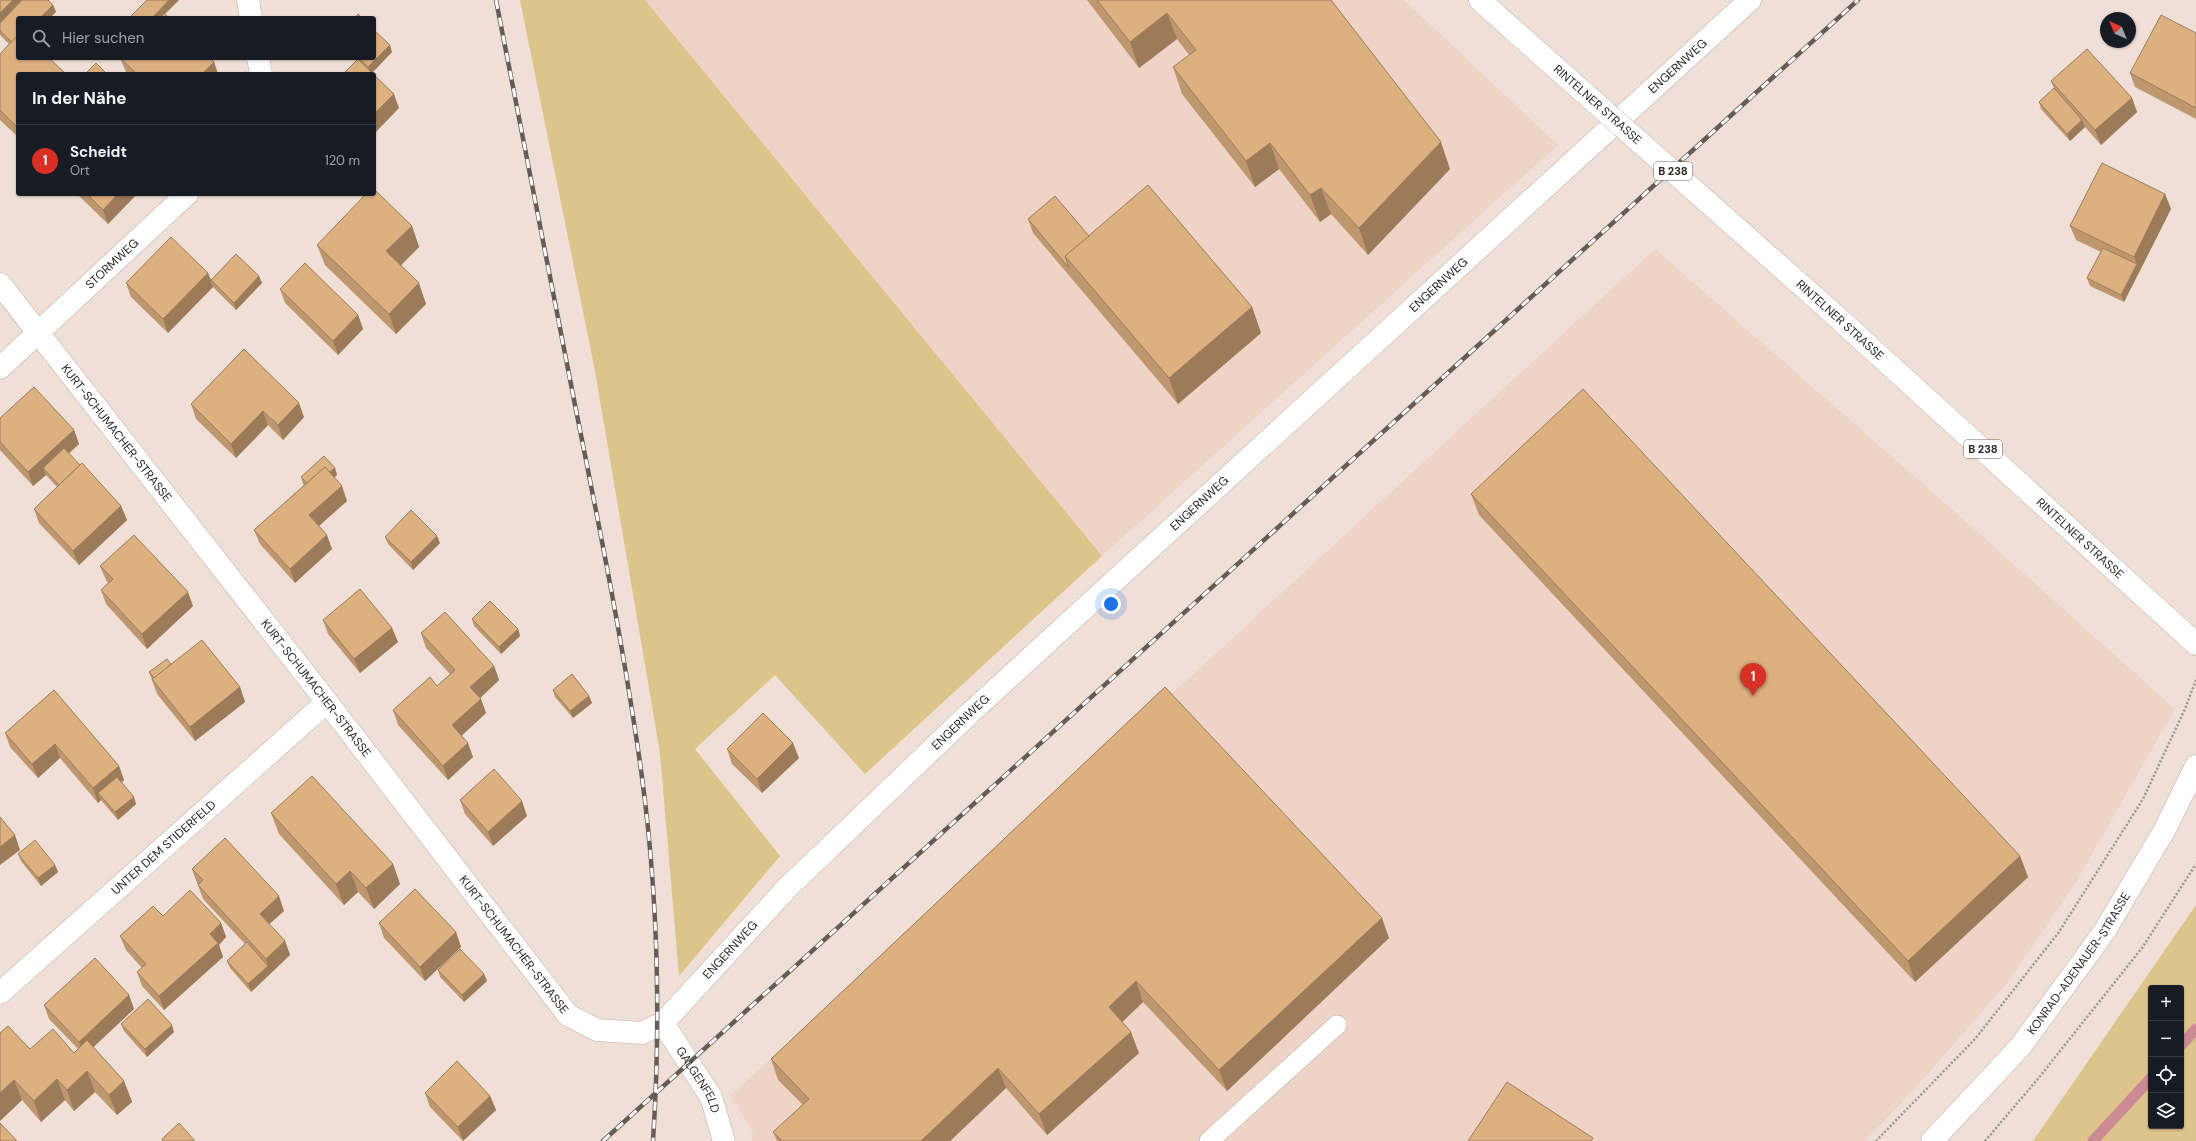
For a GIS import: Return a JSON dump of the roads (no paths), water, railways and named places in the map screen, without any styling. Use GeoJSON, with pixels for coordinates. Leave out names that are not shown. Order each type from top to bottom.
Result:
{"type":"FeatureCollection","features":[{"type":"Feature","properties":{"kind":"street"},"geometry":{"type":"LineString","coordinates":[[248,0],[251,16]]}},
{"type":"Feature","properties":{"kind":"street","name":"RINTELNER STRASSE"},"geometry":{"type":"LineString","coordinates":[[1480,0],[1827,308],[2196,644]]}},
{"type":"Feature","properties":{"kind":"street","name":"ENGERNWEG"},"geometry":{"type":"LineString","coordinates":[[663,1022],[788,888],[970,712],[1750,0]]}},
{"type":"Feature","properties":{"kind":"street"},"geometry":{"type":"LineString","coordinates":[[258,60],[261,72]]}},
{"type":"Feature","properties":{"kind":"street","name":"STORMWEG"},"geometry":{"type":"LineString","coordinates":[[0,368],[185,196]]}},
{"type":"Feature","properties":{"kind":"street","name":"KURT-SCHUMACHER-STRASSE"},"geometry":{"type":"LineString","coordinates":[[0,284],[327,702],[568,1015],[597,1030],[642,1033],[663,1022]]}},
{"type":"Feature","properties":{"kind":"street","name":"UNTER DEM STIDERFELD"},"geometry":{"type":"LineString","coordinates":[[0,993],[327,702]]}},
{"type":"Feature","properties":{"kind":"street","name":"KONRAD-ADENAUER-STRASSE"},"geometry":{"type":"LineString","coordinates":[[1932,1141],[2020,1047],[2104,932],[2164,830],[2196,766]]}},
{"type":"Feature","properties":{"kind":"street","name":"GALGENFELD"},"geometry":{"type":"LineString","coordinates":[[663,1022],[711,1097],[724,1141]]}},
{"type":"Feature","properties":{"kind":"lane"},"geometry":{"type":"LineString","coordinates":[[1209,1141],[1337,1025]]}},
{"type":"Feature","properties":{"kind":"waterway"},"geometry":{"type":"LineString","coordinates":[[2184,1042],[2196,1029]]}},
{"type":"Feature","properties":{"kind":"waterway"},"geometry":{"type":"LineString","coordinates":[[2093,1141],[2148,1081]]}},
{"type":"Feature","properties":{"kind":"railway"},"geometry":{"type":"LineString","coordinates":[[496,0],[611,590],[641,770],[651,863],[656,956],[657,1048],[653,1141]]}},
{"type":"Feature","properties":{"kind":"railway"},"geometry":{"type":"LineString","coordinates":[[603,1141],[1858,0]]}},
{"type":"Feature","properties":{"kind":"place","name":"Scheidt"},"geometry":{"type":"Point","coordinates":[1753,696]}}]}
